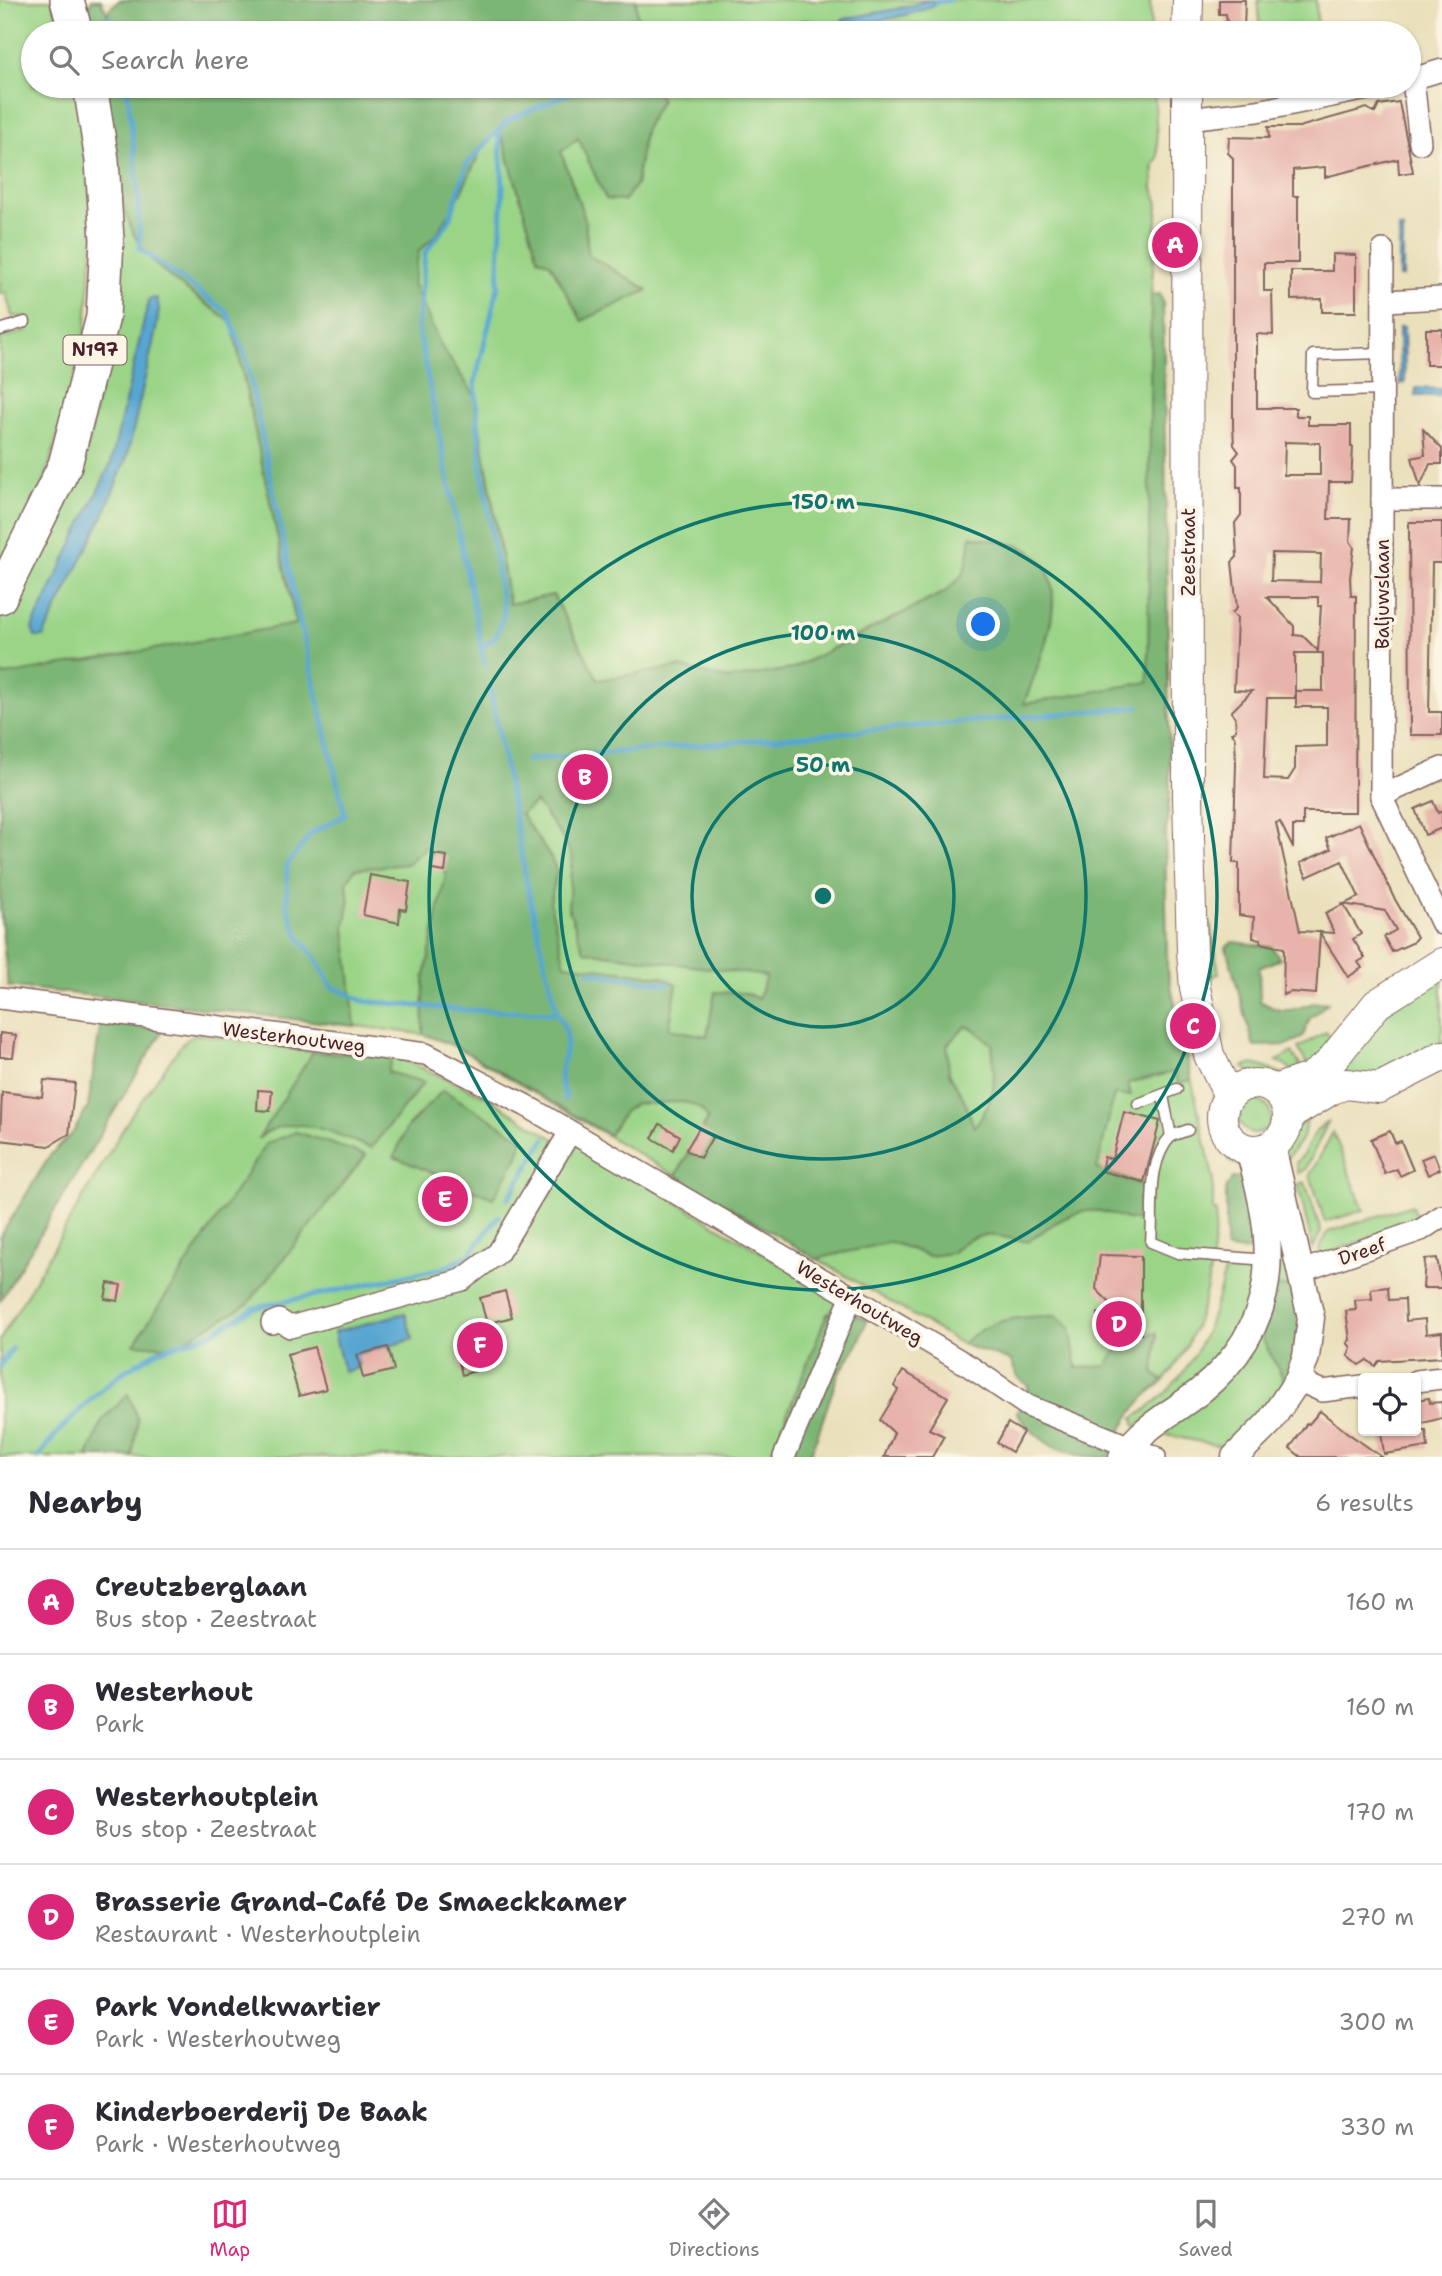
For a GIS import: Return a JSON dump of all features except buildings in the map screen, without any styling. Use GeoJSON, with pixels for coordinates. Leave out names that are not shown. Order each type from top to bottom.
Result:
{"type":"FeatureCollection","features":[{"type":"Feature","properties":{"kind":"main road"},"geometry":{"type":"LineString","coordinates":[[67,0],[73,21]]}},
{"type":"Feature","properties":{"kind":"main road"},"geometry":{"type":"LineString","coordinates":[[1187,21],[1188,0]]}},
{"type":"Feature","properties":{"kind":"main road","name":"N197"},"geometry":{"type":"LineString","coordinates":[[0,597],[65,465],[103,317],[106,227],[102,160],[92,98]]}},
{"type":"Feature","properties":{"kind":"main road","name":"Zeestraat"},"geometry":{"type":"LineString","coordinates":[[1187,98],[1188,796],[1192,952],[1195,988],[1209,1055],[1259,1097]]}},
{"type":"Feature","properties":{"kind":"main road"},"geometry":{"type":"LineString","coordinates":[[1259,1097],[1310,1078],[1328,1065],[1377,1004],[1442,963]]}},
{"type":"Feature","properties":{"kind":"main road"},"geometry":{"type":"LineString","coordinates":[[1259,1097],[1283,1136],[1261,1148],[1232,1141],[1222,1124],[1224,1104],[1259,1097],[1332,1089],[1346,1084],[1379,1088],[1442,1056]]}},
{"type":"Feature","properties":{"kind":"street"},"geometry":{"type":"LineString","coordinates":[[1421,77],[1442,70]]}},
{"type":"Feature","properties":{"kind":"street"},"geometry":{"type":"LineString","coordinates":[[1187,119],[1257,111],[1322,98]]}},
{"type":"Feature","properties":{"kind":"street"},"geometry":{"type":"LineString","coordinates":[[1414,98],[1420,143]]}},
{"type":"Feature","properties":{"kind":"street","name":"Baljuwslaan"},"geometry":{"type":"LineString","coordinates":[[1382,250],[1384,353],[1381,796],[1442,924]]}},
{"type":"Feature","properties":{"kind":"street"},"geometry":{"type":"LineString","coordinates":[[1384,301],[1442,298]]}},
{"type":"Feature","properties":{"kind":"street"},"geometry":{"type":"LineString","coordinates":[[1382,499],[1442,499]]}},
{"type":"Feature","properties":{"kind":"street"},"geometry":{"type":"LineString","coordinates":[[1381,796],[1442,768]]}},
{"type":"Feature","properties":{"kind":"street","name":"Westerhoutweg"},"geometry":{"type":"LineString","coordinates":[[0,998],[426,1054],[455,1067],[570,1132],[852,1296],[1028,1406],[1126,1451],[1155,1457]]}},
{"type":"Feature","properties":{"kind":"street"},"geometry":{"type":"LineString","coordinates":[[272,1323],[279,1321],[290,1327],[462,1280],[498,1253],[570,1132]]}},
{"type":"Feature","properties":{"kind":"street"},"geometry":{"type":"LineString","coordinates":[[1126,1451],[1144,1430],[1221,1374],[1242,1345],[1263,1303],[1270,1260],[1259,1186],[1261,1148]]}},
{"type":"Feature","properties":{"kind":"street"},"geometry":{"type":"LineString","coordinates":[[1243,1454],[1269,1423],[1298,1380],[1306,1357],[1311,1318],[1302,1271],[1278,1181],[1261,1148]]}},
{"type":"Feature","properties":{"kind":"street","name":"Dreef"},"geometry":{"type":"LineString","coordinates":[[1302,1271],[1421,1230],[1442,1216]]}},
{"type":"Feature","properties":{"kind":"street"},"geometry":{"type":"LineString","coordinates":[[1421,1230],[1442,1236]]}},
{"type":"Feature","properties":{"kind":"street"},"geometry":{"type":"LineString","coordinates":[[784,1457],[852,1296]]}},
{"type":"Feature","properties":{"kind":"street"},"geometry":{"type":"LineString","coordinates":[[1421,1380],[1442,1378]]}},
{"type":"Feature","properties":{"kind":"street"},"geometry":{"type":"LineString","coordinates":[[1298,1380],[1322,1391],[1358,1387]]}},
{"type":"Feature","properties":{"kind":"lane"},"geometry":{"type":"LineString","coordinates":[[0,330],[25,322]]}},
{"type":"Feature","properties":{"kind":"lane"},"geometry":{"type":"LineString","coordinates":[[1383,390],[1312,392],[1313,355],[1384,353]]}},
{"type":"Feature","properties":{"kind":"lane"},"geometry":{"type":"LineString","coordinates":[[1138,1104],[1177,1089]]}},
{"type":"Feature","properties":{"kind":"lane"},"geometry":{"type":"LineString","coordinates":[[1163,1096],[1171,1136]]}},
{"type":"Feature","properties":{"kind":"lane"},"geometry":{"type":"LineString","coordinates":[[1188,1130],[1171,1136],[1164,1144],[1153,1180],[1151,1242],[1178,1252],[1270,1260]]}},
{"type":"Feature","properties":{"kind":"green space"},"geometry":{"type":"Polygon","coordinates":[[[0,0],[52,0],[58,21],[21,21],[21,98],[78,98],[94,236],[84,346],[43,486],[0,572],[0,338],[28,331],[29,318],[12,316],[6,293],[0,294],[0,0]]]}},
{"type":"Feature","properties":{"kind":"green space"},"geometry":{"type":"Polygon","coordinates":[[[92,0],[101,0],[108,16],[109,9],[120,0],[636,0],[638,21],[91,21],[88,7],[92,0]]]}},
{"type":"Feature","properties":{"kind":"green space"},"geometry":{"type":"Polygon","coordinates":[[[636,0],[1150,0],[1151,21],[638,21],[636,0]]]}},
{"type":"Feature","properties":{"kind":"green space"},"geometry":{"type":"Polygon","coordinates":[[[1258,0],[1316,0],[1317,21],[1259,21],[1258,0]]]}},
{"type":"Feature","properties":{"kind":"green space"},"geometry":{"type":"Polygon","coordinates":[[[104,98],[660,98],[644,131],[636,185],[623,201],[606,199],[578,138],[561,152],[585,219],[588,255],[648,290],[582,321],[550,263],[538,258],[502,136],[490,137],[483,146],[455,205],[436,235],[419,251],[413,283],[441,346],[475,396],[509,604],[553,595],[598,680],[680,667],[728,679],[792,669],[943,593],[958,580],[965,569],[971,536],[1009,543],[1028,550],[1043,564],[1051,581],[1053,601],[1050,623],[1024,704],[1148,682],[1151,295],[1160,294],[1163,303],[1170,795],[1165,839],[1167,968],[1191,1080],[1178,1083],[1174,1072],[1128,1083],[1131,1096],[1114,1095],[1097,1169],[1148,1187],[1143,1220],[1131,1220],[1099,1211],[1080,1212],[1061,1220],[1028,1242],[997,1236],[978,1237],[969,1239],[952,1253],[929,1256],[891,1242],[816,1259],[676,1175],[708,1119],[702,1110],[694,1105],[676,1102],[636,1103],[624,1112],[609,1135],[455,1046],[423,1034],[424,980],[446,873],[426,847],[407,864],[355,869],[347,882],[349,904],[345,927],[355,1026],[8,986],[0,908],[0,676],[296,624],[232,323],[160,269],[141,247],[126,213],[111,147],[104,98]],[[536,802],[521,814],[551,858],[557,872],[550,903],[565,964],[663,977],[677,985],[669,1029],[707,1036],[715,992],[746,993],[758,999],[766,976],[584,951],[568,907],[572,857],[566,843],[536,802]],[[966,1026],[947,1045],[949,1073],[964,1099],[974,1127],[987,1107],[994,1079],[992,1044],[966,1026]]]}},
{"type":"Feature","properties":{"kind":"green space"},"geometry":{"type":"Polygon","coordinates":[[[660,98],[1155,98],[1158,158],[1154,164],[1153,188],[1158,204],[1151,295],[1149,682],[1023,705],[1045,645],[1053,602],[1051,582],[1044,564],[1029,550],[971,536],[965,569],[958,581],[943,593],[792,669],[728,679],[680,667],[598,680],[553,595],[509,604],[488,473],[504,759],[1170,795],[1165,839],[1167,969],[1213,1177],[1215,1233],[1204,1300],[1189,1341],[1165,1379],[1129,1412],[1109,1457],[1068,1452],[1036,1435],[1017,1413],[1029,1386],[1018,1378],[1011,1361],[962,1344],[455,1046],[429,1035],[106,995],[8,986],[6,904],[0,884],[0,697],[12,674],[0,676],[0,618],[89,443],[114,312],[114,150],[129,220],[151,258],[508,120],[550,263],[582,320],[648,290],[588,255],[585,219],[561,152],[578,137],[606,198],[636,185],[644,131],[660,98]]]}},
{"type":"Feature","properties":{"kind":"green space"},"geometry":{"type":"Polygon","coordinates":[[[1210,923],[1219,974],[1211,978],[1201,925],[1210,923]]]}},
{"type":"Feature","properties":{"kind":"green space"},"geometry":{"type":"Polygon","coordinates":[[[1233,942],[1272,947],[1280,959],[1259,968],[1260,1001],[1282,1010],[1328,1003],[1310,1018],[1303,1037],[1287,1045],[1254,1046],[1226,947],[1233,942]]]}},
{"type":"Feature","properties":{"kind":"green space"},"geometry":{"type":"Polygon","coordinates":[[[1442,971],[1442,1044],[1383,1074],[1351,1078],[1337,1065],[1362,1030],[1442,971]]]}},
{"type":"Feature","properties":{"kind":"green space"},"geometry":{"type":"Polygon","coordinates":[[[101,1021],[163,1030],[0,1301],[0,1237],[51,1154],[72,1134],[88,1107],[101,1021]]]}},
{"type":"Feature","properties":{"kind":"green space"},"geometry":{"type":"Polygon","coordinates":[[[1326,1032],[1338,1047],[1310,1070],[1298,1048],[1326,1032]]]}},
{"type":"Feature","properties":{"kind":"green space"},"geometry":{"type":"Polygon","coordinates":[[[195,1034],[313,1052],[393,1055],[485,1096],[556,1140],[570,1139],[842,1300],[827,1314],[770,1457],[0,1457],[0,1340],[130,1117],[182,1044],[195,1034]]]}},
{"type":"Feature","properties":{"kind":"green space"},"geometry":{"type":"Polygon","coordinates":[[[313,1052],[393,1055],[388,1072],[424,1082],[371,1148],[328,1131],[299,1125],[271,1130],[258,1139],[313,1052]]]}},
{"type":"Feature","properties":{"kind":"green space"},"geometry":{"type":"Polygon","coordinates":[[[1292,1052],[1302,1068],[1292,1070],[1277,1061],[1292,1052]]]}},
{"type":"Feature","properties":{"kind":"green space"},"geometry":{"type":"Polygon","coordinates":[[[1254,1064],[1282,1073],[1277,1082],[1256,1076],[1243,1067],[1254,1064]]]}},
{"type":"Feature","properties":{"kind":"green space"},"geometry":{"type":"Polygon","coordinates":[[[443,1090],[523,1139],[518,1156],[493,1198],[394,1157],[407,1127],[443,1090]]]}},
{"type":"Feature","properties":{"kind":"green space"},"geometry":{"type":"Polygon","coordinates":[[[1214,1096],[1218,1100],[1215,1115],[1219,1135],[1244,1159],[1249,1169],[1230,1162],[1214,1126],[1214,1096]]]}},
{"type":"Feature","properties":{"kind":"green space"},"geometry":{"type":"Polygon","coordinates":[[[1255,1101],[1266,1106],[1271,1117],[1266,1128],[1255,1133],[1244,1128],[1239,1117],[1244,1106],[1255,1101]]]}},
{"type":"Feature","properties":{"kind":"green space"},"geometry":{"type":"Polygon","coordinates":[[[1307,1120],[1303,1137],[1287,1159],[1282,1150],[1294,1129],[1307,1120]]]}},
{"type":"Feature","properties":{"kind":"green space"},"geometry":{"type":"Polygon","coordinates":[[[1328,1122],[1305,1170],[1298,1173],[1296,1163],[1313,1136],[1328,1122]]]}},
{"type":"Feature","properties":{"kind":"green space"},"geometry":{"type":"Polygon","coordinates":[[[296,1132],[366,1155],[248,1304],[173,1347],[134,1344],[267,1143],[296,1132]]]}},
{"type":"Feature","properties":{"kind":"green space"},"geometry":{"type":"Polygon","coordinates":[[[1333,1132],[1364,1210],[1325,1222],[1310,1175],[1333,1132]]]}},
{"type":"Feature","properties":{"kind":"green space"},"geometry":{"type":"Polygon","coordinates":[[[1233,1178],[1253,1178],[1260,1246],[1250,1251],[1226,1249],[1226,1188],[1233,1178]]]}},
{"type":"Feature","properties":{"kind":"green space"},"geometry":{"type":"Polygon","coordinates":[[[1305,1182],[1321,1231],[1313,1249],[1298,1184],[1305,1182]]]}},
{"type":"Feature","properties":{"kind":"green space"},"geometry":{"type":"Polygon","coordinates":[[[1274,1189],[1301,1287],[1272,1287],[1274,1189]]]}},
{"type":"Feature","properties":{"kind":"green space"},"geometry":{"type":"Polygon","coordinates":[[[1412,1205],[1417,1216],[1375,1236],[1321,1256],[1319,1249],[1328,1232],[1412,1205]]]}},
{"type":"Feature","properties":{"kind":"green space"},"geometry":{"type":"Polygon","coordinates":[[[1226,1265],[1250,1266],[1261,1277],[1228,1356],[1136,1427],[1134,1418],[1170,1388],[1196,1352],[1214,1311],[1226,1265]]]}},
{"type":"Feature","properties":{"kind":"green space"},"geometry":{"type":"Polygon","coordinates":[[[1297,1286],[1304,1309],[1288,1387],[1258,1326],[1272,1287],[1297,1286]]]}},
{"type":"Feature","properties":{"kind":"green space"},"geometry":{"type":"Polygon","coordinates":[[[850,1312],[867,1320],[858,1344],[838,1375],[810,1457],[770,1457],[827,1314],[850,1312]]]}},
{"type":"Feature","properties":{"kind":"green space"},"geometry":{"type":"Polygon","coordinates":[[[1055,1316],[1070,1328],[1077,1368],[1107,1366],[1116,1351],[1127,1342],[1157,1333],[1154,1373],[1163,1381],[1130,1415],[1109,1457],[1068,1452],[1036,1435],[1017,1413],[1029,1386],[1018,1378],[1011,1361],[962,1344],[984,1328],[1005,1320],[1055,1316]]]}},
{"type":"Feature","properties":{"kind":"green space"},"geometry":{"type":"Polygon","coordinates":[[[1258,1326],[1288,1387],[1235,1449],[1162,1434],[1258,1326]]]}},
{"type":"Feature","properties":{"kind":"green space"},"geometry":{"type":"Polygon","coordinates":[[[128,1394],[138,1420],[132,1457],[88,1457],[102,1421],[128,1394]]]}},
{"type":"Feature","properties":{"kind":"water"},"geometry":{"type":"Polygon","coordinates":[[[928,0],[941,2],[917,12],[878,21],[842,21],[863,15],[928,0]]]}},
{"type":"Feature","properties":{"kind":"water"},"geometry":{"type":"Polygon","coordinates":[[[1399,228],[1403,229],[1403,277],[1399,277],[1399,228]]]}},
{"type":"Feature","properties":{"kind":"water"},"geometry":{"type":"Polygon","coordinates":[[[157,298],[159,309],[156,330],[127,457],[103,516],[43,637],[35,637],[32,628],[111,463],[149,299],[157,298]]]}},
{"type":"Feature","properties":{"kind":"water"},"geometry":{"type":"Polygon","coordinates":[[[1399,327],[1404,327],[1405,383],[1400,384],[1399,327]]]}},
{"type":"Feature","properties":{"kind":"water"},"geometry":{"type":"Polygon","coordinates":[[[1416,388],[1442,389],[1442,396],[1415,396],[1416,388]]]}},
{"type":"Feature","properties":{"kind":"water"},"geometry":{"type":"Polygon","coordinates":[[[405,1313],[413,1339],[358,1355],[358,1368],[344,1372],[334,1332],[405,1313]]]}},
{"type":"Feature","properties":{"kind":"waterway"},"geometry":{"type":"LineString","coordinates":[[936,2],[950,0]]}},
{"type":"Feature","properties":{"kind":"waterway"},"geometry":{"type":"LineString","coordinates":[[108,17],[109,21]]}},
{"type":"Feature","properties":{"kind":"waterway"},"geometry":{"type":"LineString","coordinates":[[128,98],[138,187],[140,249],[227,312],[246,358],[297,609],[345,815],[312,833],[287,865],[287,907],[299,937],[316,958],[331,986],[363,1001],[465,1010],[557,1013]]}},
{"type":"Feature","properties":{"kind":"waterway"},"geometry":{"type":"LineString","coordinates":[[485,664],[418,328],[425,253],[449,221],[467,164],[508,120],[559,98]]}},
{"type":"Feature","properties":{"kind":"waterway"},"geometry":{"type":"LineString","coordinates":[[481,648],[496,637],[504,614],[481,462],[475,383],[498,286],[503,187],[499,129]]}},
{"type":"Feature","properties":{"kind":"waterway"},"geometry":{"type":"LineString","coordinates":[[490,687],[528,889],[557,1013],[566,1037],[561,1075],[561,1085],[566,1096],[564,1099]]}},
{"type":"Feature","properties":{"kind":"waterway"},"geometry":{"type":"LineString","coordinates":[[527,760],[1138,707]]}},
{"type":"Feature","properties":{"kind":"waterway"},"geometry":{"type":"LineString","coordinates":[[588,972],[668,984]]}},
{"type":"Feature","properties":{"kind":"waterway"},"geometry":{"type":"LineString","coordinates":[[508,1199],[545,1139]]}},
{"type":"Feature","properties":{"kind":"waterway"},"geometry":{"type":"LineString","coordinates":[[38,1457],[89,1401],[120,1374],[158,1351],[210,1334],[254,1308],[444,1268],[469,1255],[499,1216]]}},
{"type":"Feature","properties":{"kind":"waterway"},"geometry":{"type":"LineString","coordinates":[[0,1366],[12,1349]]}},
{"type":"Feature","properties":{"kind":"place","name":"Creutzberglaan"},"geometry":{"type":"Point","coordinates":[1175,245]}},
{"type":"Feature","properties":{"kind":"place","name":"Westerhout"},"geometry":{"type":"Point","coordinates":[585,777]}},
{"type":"Feature","properties":{"kind":"place","name":"Westerhoutplein"},"geometry":{"type":"Point","coordinates":[1193,1026]}},
{"type":"Feature","properties":{"kind":"place","name":"Park Vondelkwartier"},"geometry":{"type":"Point","coordinates":[445,1199]}},
{"type":"Feature","properties":{"kind":"place","name":"Brasserie Grand-Café De Smaeckkamer"},"geometry":{"type":"Point","coordinates":[1119,1324]}},
{"type":"Feature","properties":{"kind":"place","name":"Kinderboerderij De Baak"},"geometry":{"type":"Point","coordinates":[480,1345]}}]}
